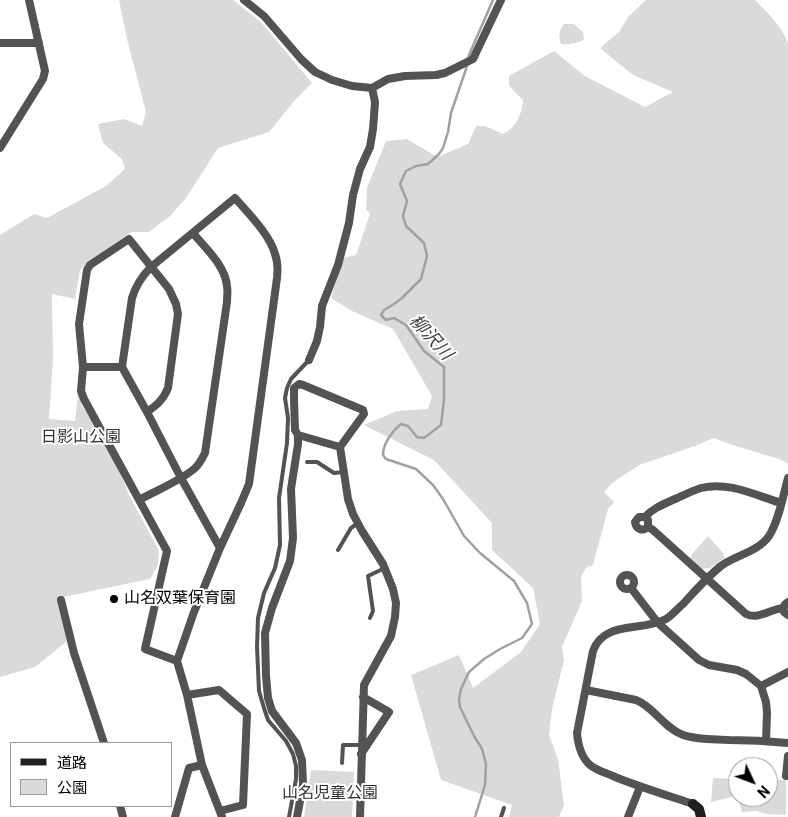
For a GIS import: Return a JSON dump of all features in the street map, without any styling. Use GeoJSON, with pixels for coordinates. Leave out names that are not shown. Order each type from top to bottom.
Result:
{"type":"FeatureCollection","features":[{"type":"Feature","properties":{"kind":"street"},"geometry":{"type":"LineString","coordinates":[[0,148],[43,79],[45,71],[29,0]]}},
{"type":"Feature","properties":{"kind":"street"},"geometry":{"type":"LineString","coordinates":[[244,0],[264,16],[301,59],[315,72],[352,86],[372,88],[388,80],[405,76],[445,73],[472,59],[501,0]]}},
{"type":"Feature","properties":{"kind":"street"},"geometry":{"type":"LineString","coordinates":[[0,43],[39,43]]}},
{"type":"Feature","properties":{"kind":"street"},"geometry":{"type":"LineString","coordinates":[[309,360],[318,340],[322,306],[338,265],[360,169],[370,146],[375,102],[372,88]]}},
{"type":"Feature","properties":{"kind":"street"},"geometry":{"type":"LineString","coordinates":[[187,695],[220,690],[247,714],[243,805],[221,814],[202,765],[187,695],[177,661],[194,612],[220,548],[249,484],[277,278],[278,264],[275,252],[268,239],[235,198],[143,275],[135,287],[132,298],[122,367],[220,548]]}},
{"type":"Feature","properties":{"kind":"street"},"geometry":{"type":"LineString","coordinates":[[139,500],[181,478],[202,461],[205,453],[227,292],[225,276],[220,267],[193,233]]}},
{"type":"Feature","properties":{"kind":"street"},"geometry":{"type":"LineString","coordinates":[[147,412],[164,398],[168,388],[178,314],[176,304],[169,289],[129,239],[90,265],[87,270],[79,324],[83,367],[81,391],[166,551],[144,649],[177,661]]}},
{"type":"Feature","properties":{"kind":"street"},"geometry":{"type":"LineString","coordinates":[[83,367],[122,367]]}},
{"type":"Feature","properties":{"kind":"street"},"geometry":{"type":"LineString","coordinates":[[296,817],[302,760],[296,743],[272,711],[268,698],[265,633],[272,608],[290,561],[293,538],[291,488],[298,444],[298,434],[295,430],[294,388],[299,384],[363,410],[364,414],[340,447],[348,499],[353,514],[384,568],[393,588],[396,603],[391,636],[364,686],[360,817]]}},
{"type":"Feature","properties":{"kind":"street"},"geometry":{"type":"LineString","coordinates":[[298,434],[340,447]]}},
{"type":"Feature","properties":{"kind":"street"},"geometry":{"type":"LineString","coordinates":[[701,817],[699,809],[693,804],[640,787],[600,771],[590,765],[583,756],[578,744],[577,733],[593,651],[599,639],[612,630],[658,623],[669,618],[723,565],[764,542],[774,527],[788,478]]}},
{"type":"Feature","properties":{"kind":"street"},"geometry":{"type":"LineString","coordinates":[[645,517],[650,511],[665,503],[700,488],[715,486],[729,487],[781,503]]}},
{"type":"Feature","properties":{"kind":"street"},"geometry":{"type":"LineString","coordinates":[[645,517],[639,517],[636,520],[636,524],[641,530],[648,527]]}},
{"type":"Feature","properties":{"kind":"street"},"geometry":{"type":"LineString","coordinates":[[645,517],[648,520],[648,527]]}},
{"type":"Feature","properties":{"kind":"street"},"geometry":{"type":"LineString","coordinates":[[648,527],[746,614],[750,616],[762,615],[775,609],[786,608]]}},
{"type":"Feature","properties":{"kind":"street"},"geometry":{"type":"LineString","coordinates":[[631,588],[658,623],[700,660],[709,665],[737,670],[746,674],[761,686],[766,702],[766,741]]}},
{"type":"Feature","properties":{"kind":"street"},"geometry":{"type":"LineString","coordinates":[[61,600],[74,653],[104,742]]}},
{"type":"Feature","properties":{"kind":"street"},"geometry":{"type":"LineString","coordinates":[[761,686],[788,672]]}},
{"type":"Feature","properties":{"kind":"street"},"geometry":{"type":"LineString","coordinates":[[586,690],[642,702],[671,728],[681,734],[694,738],[788,743]]}},
{"type":"Feature","properties":{"kind":"street"},"geometry":{"type":"LineString","coordinates":[[361,754],[389,712],[363,697]]}},
{"type":"Feature","properties":{"kind":"street"},"geometry":{"type":"LineString","coordinates":[[786,776],[788,756]]}},
{"type":"Feature","properties":{"kind":"street"},"geometry":{"type":"LineString","coordinates":[[175,817],[189,768],[202,765]]}},
{"type":"Feature","properties":{"kind":"street"},"geometry":{"type":"LineString","coordinates":[[628,817],[640,787]]}},
{"type":"Feature","properties":{"kind":"lane"},"geometry":{"type":"LineString","coordinates":[[289,817],[299,782],[293,754],[286,740],[268,720],[259,691],[257,671],[258,618],[264,593],[275,568],[280,545],[279,498],[287,443],[288,418],[285,398],[291,379],[309,360]]}},
{"type":"Feature","properties":{"kind":"lane"},"geometry":{"type":"LineString","coordinates":[[307,462],[316,462],[334,473],[344,472]]}},
{"type":"Feature","properties":{"kind":"lane"},"geometry":{"type":"LineString","coordinates":[[338,550],[350,528],[358,523]]}},
{"type":"Feature","properties":{"kind":"lane"},"geometry":{"type":"LineString","coordinates":[[370,618],[373,611],[368,576],[384,568]]}},
{"type":"Feature","properties":{"kind":"lane"},"geometry":{"type":"LineString","coordinates":[[342,763],[343,745],[362,745]]}},
{"type":"Feature","properties":{"kind":"lane"},"geometry":{"type":"LineString","coordinates":[[501,817],[504,808]]}},
{"type":"Feature","properties":{"kind":"green space","name":"日影山公園"},"geometry":{"type":"Polygon","coordinates":[[[119,0],[233,0],[261,22],[312,83],[295,100],[269,132],[218,148],[186,198],[170,216],[149,232],[131,232],[88,262],[80,270],[75,299],[52,294],[53,360],[49,419],[75,421],[78,394],[83,402],[81,404],[86,412],[88,412],[118,468],[129,495],[159,551],[158,565],[150,579],[58,598],[67,641],[35,667],[0,677],[0,235],[34,214],[47,218],[106,186],[125,169],[122,159],[103,143],[98,124],[124,119],[142,126],[146,112],[119,0]]]}},
{"type":"Feature","properties":{"kind":"green space"},"geometry":{"type":"Polygon","coordinates":[[[646,0],[755,0],[770,15],[788,43],[788,464],[782,460],[713,438],[639,465],[612,483],[604,492],[614,502],[608,509],[593,565],[586,568],[581,576],[582,601],[562,647],[564,660],[552,709],[549,735],[558,759],[564,805],[559,817],[509,817],[512,805],[441,780],[411,675],[459,655],[473,688],[521,652],[540,624],[533,588],[492,550],[492,523],[434,460],[364,425],[397,411],[428,409],[432,396],[393,329],[352,311],[331,298],[343,258],[356,255],[370,214],[366,209],[367,188],[386,141],[407,139],[437,157],[468,144],[476,126],[485,126],[503,134],[518,120],[523,100],[509,86],[509,76],[554,51],[585,76],[645,107],[673,92],[633,75],[600,48],[619,32],[629,16],[646,0]]]}},
{"type":"Feature","properties":{"kind":"green space"},"geometry":{"type":"Polygon","coordinates":[[[564,24],[574,24],[583,32],[584,40],[573,44],[561,44],[559,33],[564,24]]]}},
{"type":"Feature","properties":{"kind":"green space"},"geometry":{"type":"Polygon","coordinates":[[[708,536],[725,558],[710,568],[702,569],[690,558],[708,536]]]}},
{"type":"Feature","properties":{"kind":"green space","name":"山名児童公園"},"geometry":{"type":"Polygon","coordinates":[[[311,770],[354,772],[352,817],[304,817],[311,770]]]}},
{"type":"Feature","properties":{"kind":"green space"},"geometry":{"type":"Polygon","coordinates":[[[713,778],[728,779],[728,798],[711,802],[713,778]]]}},
{"type":"Feature","properties":{"kind":"green space"},"geometry":{"type":"Polygon","coordinates":[[[778,780],[786,780],[786,815],[767,814],[756,811],[742,812],[741,807],[778,807],[778,780]]]}},
{"type":"Feature","properties":{"kind":"waterway","name":"柳沢川"},"geometry":{"type":"LineString","coordinates":[[475,817],[485,785],[486,764],[482,749],[460,707],[461,689],[469,672],[484,659],[522,638],[532,624],[527,603],[514,581],[480,553],[464,536],[433,485],[416,469],[386,459],[383,455],[389,438],[401,424],[408,426],[417,437],[424,438],[441,425],[444,400],[444,367],[424,351],[406,325],[394,318],[386,320],[381,315],[384,310],[402,298],[421,279],[427,256],[424,243],[406,226],[403,216],[407,201],[400,184],[406,171],[416,166],[428,164],[443,148],[451,113],[469,55],[493,0]]}},
{"type":"Feature","properties":{"kind":"place","name":"山名双葉保育園"},"geometry":{"type":"Point","coordinates":[114,599]}}]}
